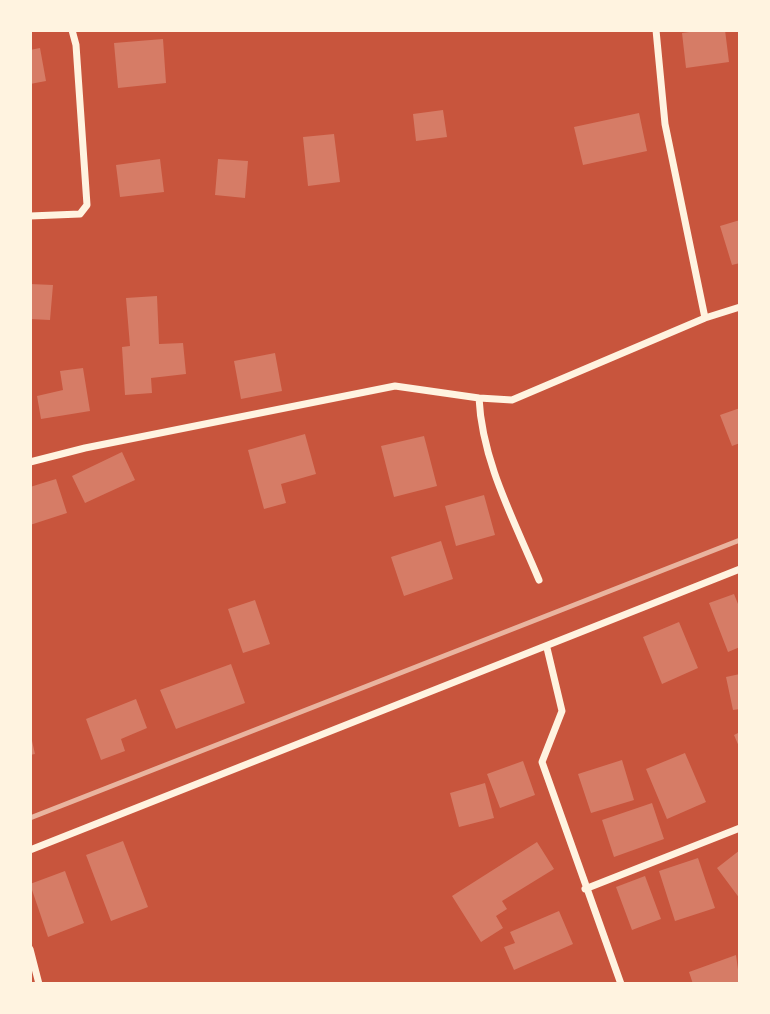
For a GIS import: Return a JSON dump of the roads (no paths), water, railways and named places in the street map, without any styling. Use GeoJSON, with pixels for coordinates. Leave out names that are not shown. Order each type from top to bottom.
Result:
{"type":"FeatureCollection","features":[{"type":"Feature","properties":{"kind":"street"},"geometry":{"type":"LineString","coordinates":[[30,216],[80,214],[87,205],[76,45],[72,30]]}},
{"type":"Feature","properties":{"kind":"street"},"geometry":{"type":"LineString","coordinates":[[656,30],[665,124],[705,318]]}},
{"type":"Feature","properties":{"kind":"street"},"geometry":{"type":"LineString","coordinates":[[30,462],[85,448],[395,386],[513,400],[705,318],[740,307]]}},
{"type":"Feature","properties":{"kind":"street"},"geometry":{"type":"LineString","coordinates":[[479,398],[484,439],[506,503],[539,580]]}},
{"type":"Feature","properties":{"kind":"street"},"geometry":{"type":"LineString","coordinates":[[30,850],[547,648],[740,569]]}},
{"type":"Feature","properties":{"kind":"street"},"geometry":{"type":"LineString","coordinates":[[547,648],[562,711],[542,762],[621,984]]}},
{"type":"Feature","properties":{"kind":"street"},"geometry":{"type":"LineString","coordinates":[[586,889],[740,828]]}},
{"type":"Feature","properties":{"kind":"street"},"geometry":{"type":"LineString","coordinates":[[30,949],[39,984]]}},
{"type":"Feature","properties":{"kind":"railway"},"geometry":{"type":"LineString","coordinates":[[30,818],[740,540]]}}]}
